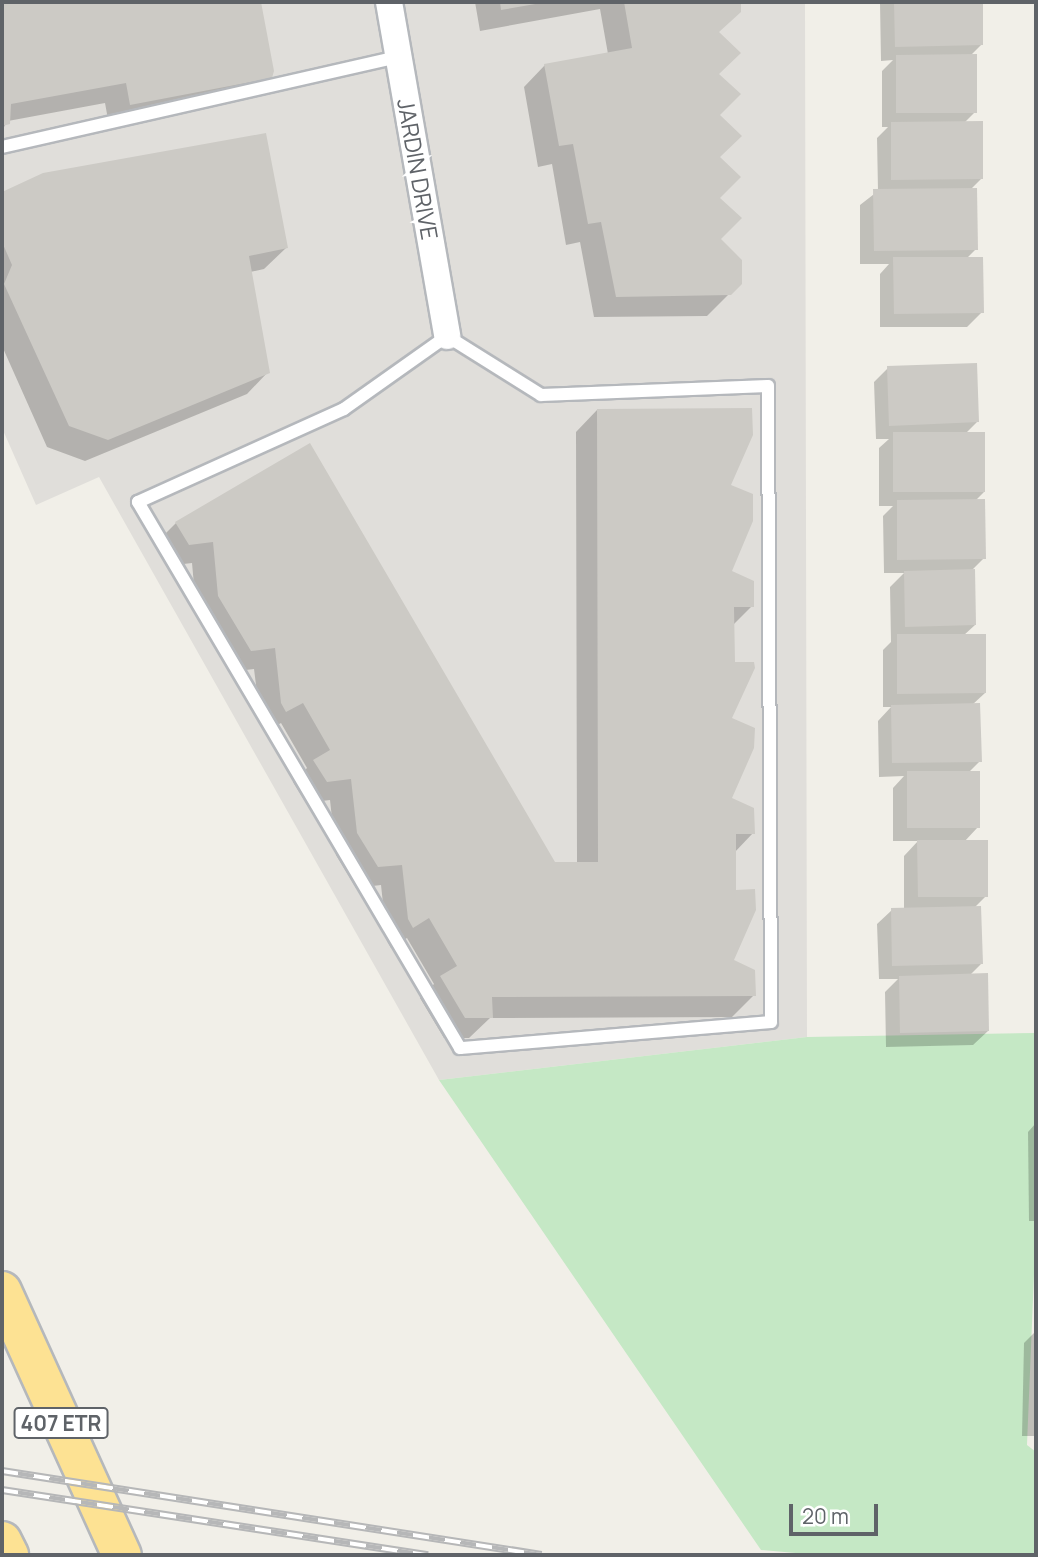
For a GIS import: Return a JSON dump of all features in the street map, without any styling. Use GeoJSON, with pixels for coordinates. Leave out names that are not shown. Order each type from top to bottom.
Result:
{"type":"FeatureCollection","features":[{"type":"Feature","properties":{"kind":"highway","name":"407 ETR"},"geometry":{"type":"LineString","coordinates":[[2,1291],[122,1555]]}},
{"type":"Feature","properties":{"kind":"highway"},"geometry":{"type":"LineString","coordinates":[[2,1541],[9,1555]]}},
{"type":"Feature","properties":{"kind":"street","name":"JARDIN DRIVE"},"geometry":{"type":"LineString","coordinates":[[388,2],[447,335]]}},
{"type":"Feature","properties":{"kind":"lane"},"geometry":{"type":"LineString","coordinates":[[2,147],[398,57]]}},
{"type":"Feature","properties":{"kind":"lane"},"geometry":{"type":"LineString","coordinates":[[447,335],[541,394],[768,386],[771,1022],[460,1048],[138,502],[344,409],[447,335]]}},
{"type":"Feature","properties":{"kind":"shaded area"},"geometry":{"type":"Polygon","coordinates":[[[2,2],[805,2],[807,1037],[439,1080],[99,477],[36,505],[2,428],[2,2]]]}},
{"type":"Feature","properties":{"kind":"green space"},"geometry":{"type":"Polygon","coordinates":[[[1036,1033],[1036,1226],[1027,1445],[1036,1452],[1036,1555],[818,1555],[761,1550],[439,1080],[807,1037],[1036,1033]]]}},
{"type":"Feature","properties":{"kind":"building"},"geometry":{"type":"Polygon","coordinates":[[[2,2],[261,2],[274,71],[272,78],[130,105],[126,83],[11,104],[10,124],[2,126],[2,2]]]}},
{"type":"Feature","properties":{"kind":"building"},"geometry":{"type":"Polygon","coordinates":[[[500,2],[541,2],[541,3],[501,10],[500,2]]]}},
{"type":"Feature","properties":{"kind":"building"},"geometry":{"type":"Polygon","coordinates":[[[624,2],[741,2],[741,12],[719,32],[741,53],[719,74],[741,94],[720,115],[742,136],[720,157],[741,177],[720,198],[742,218],[721,239],[742,260],[742,284],[731,295],[616,297],[601,222],[588,224],[573,144],[559,146],[544,64],[632,48],[624,2]]]}},
{"type":"Feature","properties":{"kind":"building"},"geometry":{"type":"Polygon","coordinates":[[[894,2],[983,2],[983,45],[895,47],[894,2]]]}},
{"type":"Feature","properties":{"kind":"building"},"geometry":{"type":"Polygon","coordinates":[[[977,54],[977,113],[896,113],[896,55],[977,54]]]}},
{"type":"Feature","properties":{"kind":"building"},"geometry":{"type":"Polygon","coordinates":[[[983,121],[983,179],[891,180],[891,122],[983,121]]]}},
{"type":"Feature","properties":{"kind":"building"},"geometry":{"type":"Polygon","coordinates":[[[266,133],[288,248],[249,256],[270,373],[108,440],[69,426],[4,284],[12,265],[2,242],[2,192],[43,173],[266,133]]]}},
{"type":"Feature","properties":{"kind":"building"},"geometry":{"type":"Polygon","coordinates":[[[977,188],[978,250],[874,251],[873,189],[977,188]]]}},
{"type":"Feature","properties":{"kind":"building"},"geometry":{"type":"Polygon","coordinates":[[[893,257],[983,257],[984,313],[894,314],[893,257]]]}},
{"type":"Feature","properties":{"kind":"building"},"geometry":{"type":"Polygon","coordinates":[[[977,363],[979,422],[889,426],[887,366],[977,363]]]}},
{"type":"Feature","properties":{"kind":"building"},"geometry":{"type":"Polygon","coordinates":[[[752,408],[753,435],[731,485],[753,494],[753,521],[732,571],[754,581],[754,607],[734,607],[735,662],[754,662],[755,668],[732,718],[755,728],[754,748],[732,798],[754,808],[755,834],[736,834],[736,890],[755,889],[756,910],[734,960],[755,970],[756,996],[492,997],[493,1018],[465,1018],[440,976],[457,966],[429,918],[413,928],[408,919],[402,865],[378,867],[357,833],[351,779],[327,782],[313,760],[330,750],[303,703],[286,712],[281,703],[275,648],[251,651],[218,596],[213,542],[189,545],[175,522],[310,443],[555,862],[598,862],[597,409],[752,408]]]}},
{"type":"Feature","properties":{"kind":"building"},"geometry":{"type":"Polygon","coordinates":[[[893,432],[985,432],[985,492],[893,492],[893,432]]]}},
{"type":"Feature","properties":{"kind":"building"},"geometry":{"type":"Polygon","coordinates":[[[985,499],[986,559],[897,560],[897,500],[985,499]]]}},
{"type":"Feature","properties":{"kind":"building"},"geometry":{"type":"Polygon","coordinates":[[[975,569],[976,625],[905,627],[904,571],[975,569]]]}},
{"type":"Feature","properties":{"kind":"building"},"geometry":{"type":"Polygon","coordinates":[[[897,634],[986,634],[986,693],[897,694],[897,634]]]}},
{"type":"Feature","properties":{"kind":"building"},"geometry":{"type":"Polygon","coordinates":[[[980,703],[982,762],[892,763],[891,705],[980,703]]]}},
{"type":"Feature","properties":{"kind":"building"},"geometry":{"type":"Polygon","coordinates":[[[907,771],[980,771],[980,828],[907,828],[907,771]]]}},
{"type":"Feature","properties":{"kind":"building"},"geometry":{"type":"Polygon","coordinates":[[[917,840],[988,840],[988,897],[918,897],[917,840]]]}},
{"type":"Feature","properties":{"kind":"building"},"geometry":{"type":"Polygon","coordinates":[[[981,906],[983,964],[892,966],[891,908],[981,906]]]}},
{"type":"Feature","properties":{"kind":"building"},"geometry":{"type":"Polygon","coordinates":[[[988,973],[989,1031],[900,1033],[899,976],[988,973]]]}},
{"type":"Feature","properties":{"kind":"railway"},"geometry":{"type":"LineString","coordinates":[[2,1471],[542,1555]]}},
{"type":"Feature","properties":{"kind":"railway"},"geometry":{"type":"LineString","coordinates":[[2,1490],[428,1555]]}}]}
